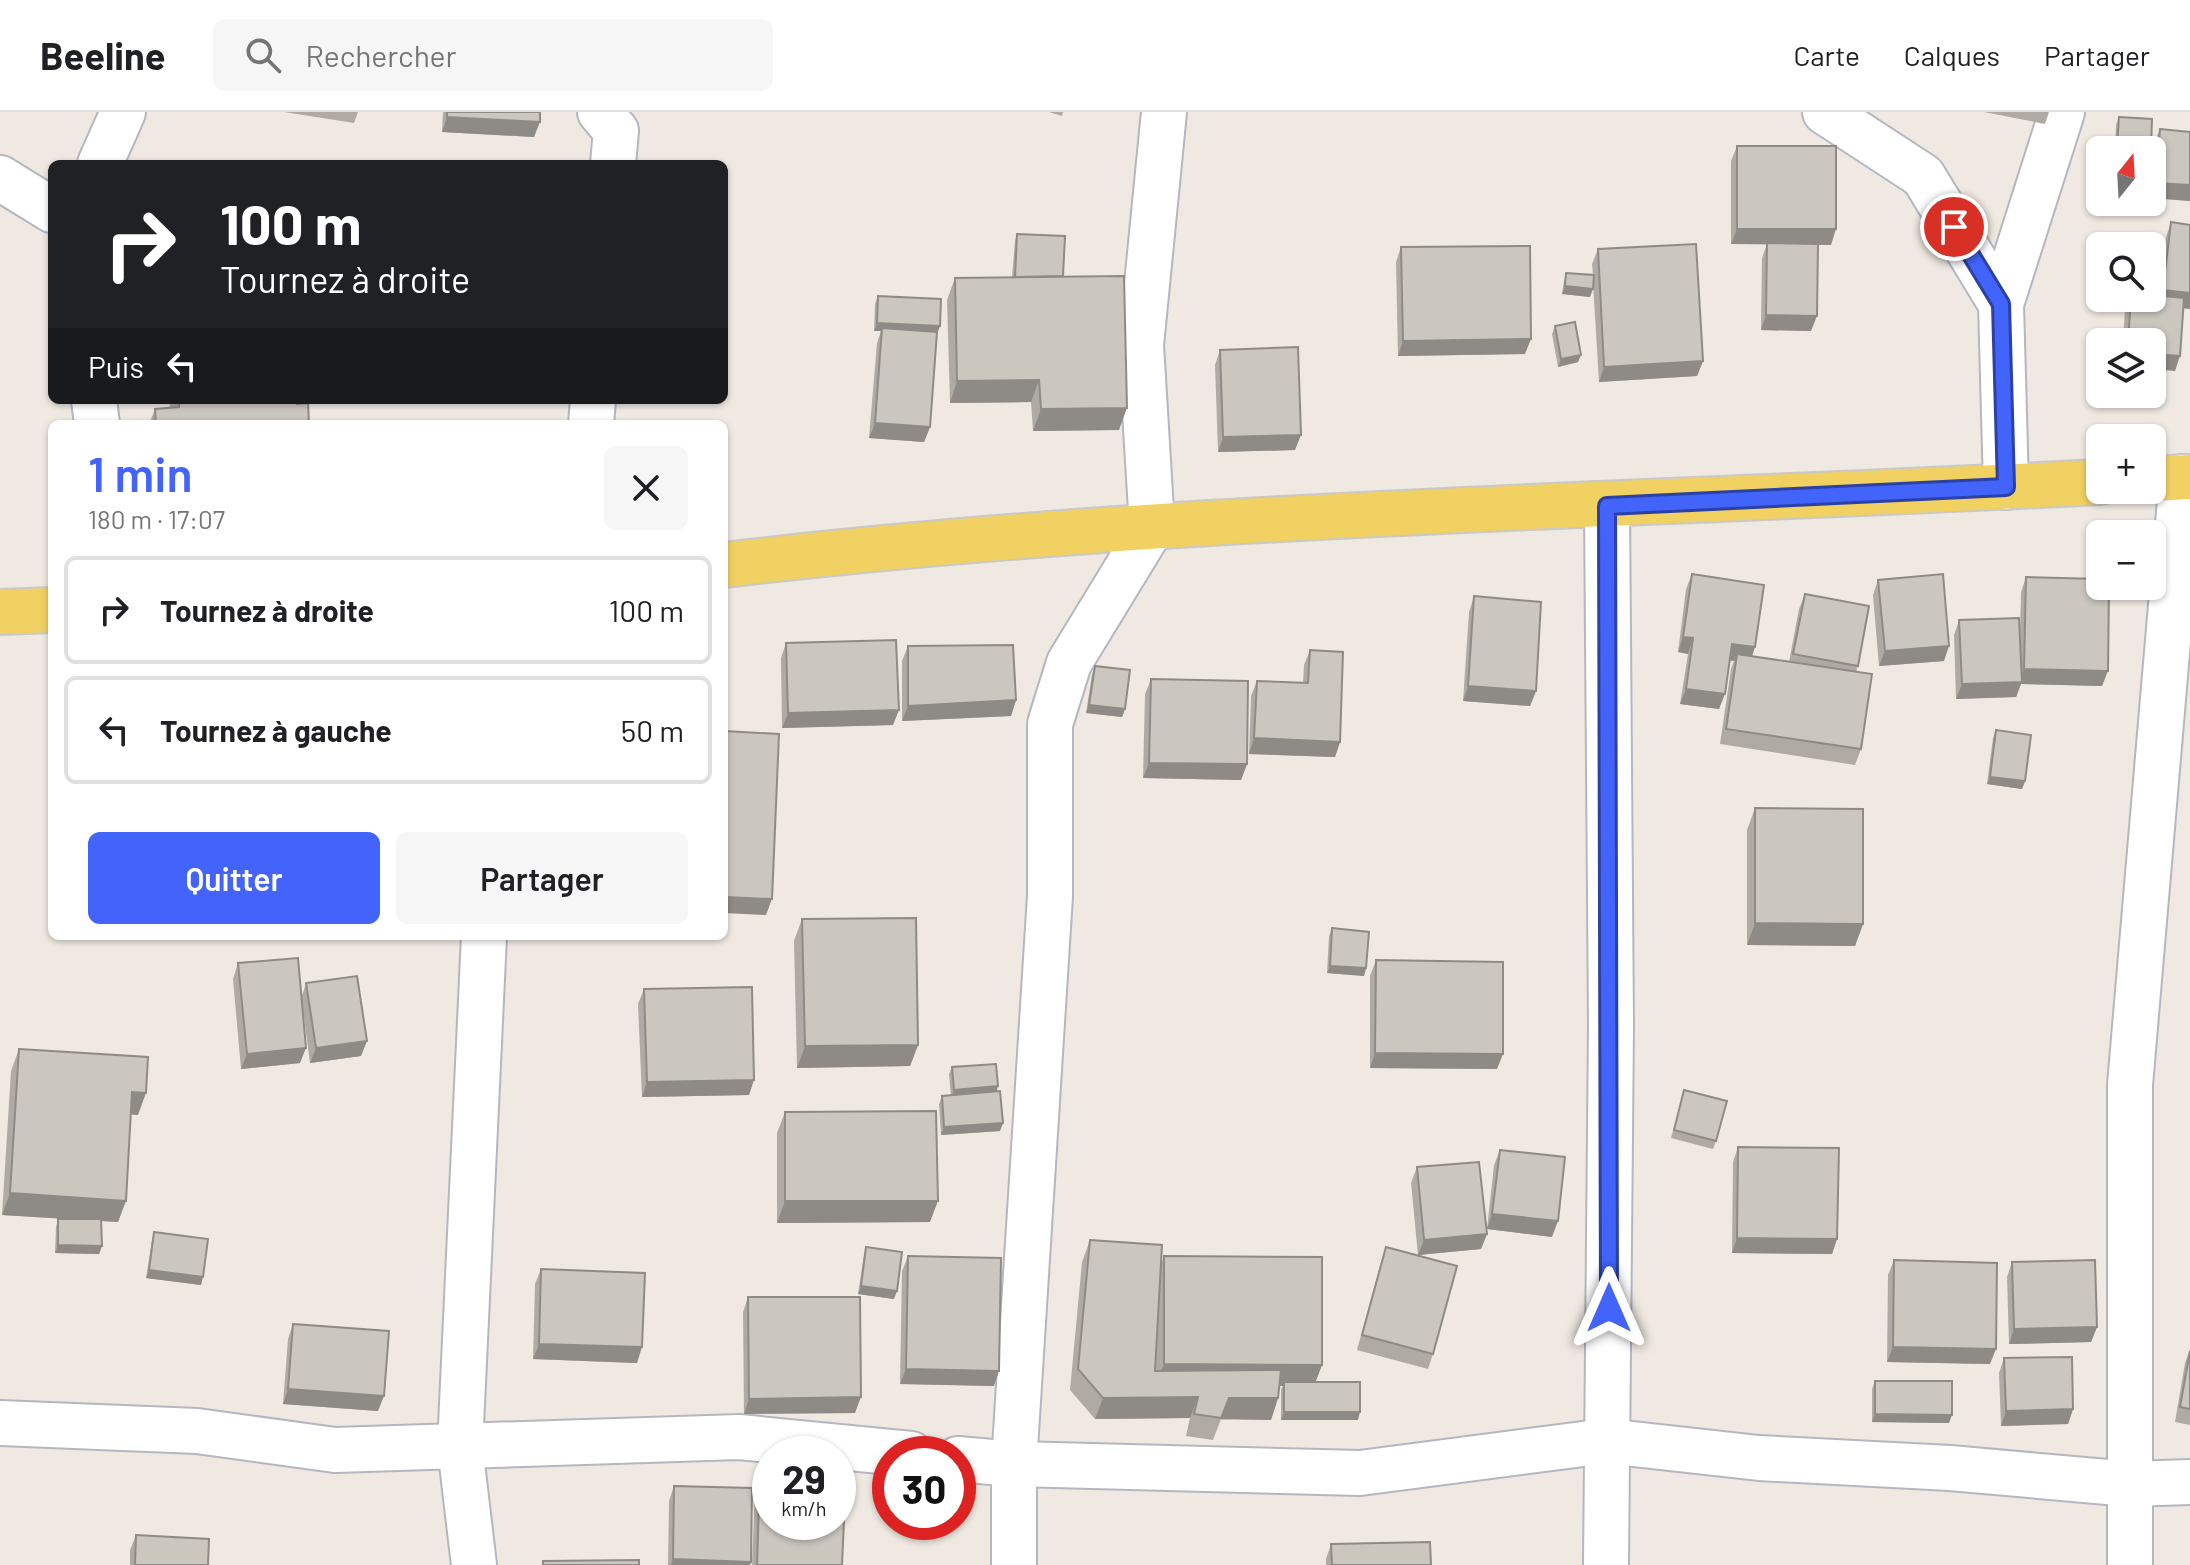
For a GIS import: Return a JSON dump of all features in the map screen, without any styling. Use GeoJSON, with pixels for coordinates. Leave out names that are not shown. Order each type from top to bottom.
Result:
{"type":"FeatureCollection","features":[{"type":"Feature","properties":{"kind":"main road"},"geometry":{"type":"LineString","coordinates":[[728,565],[864,548],[1152,527],[2086,483]]}},
{"type":"Feature","properties":{"kind":"main road"},"geometry":{"type":"LineString","coordinates":[[0,612],[48,610]]}},
{"type":"Feature","properties":{"kind":"street"},"geometry":{"type":"LineString","coordinates":[[102,160],[123,112]]}},
{"type":"Feature","properties":{"kind":"street"},"geometry":{"type":"LineString","coordinates":[[600,112],[616,131],[613,160]]}},
{"type":"Feature","properties":{"kind":"street"},"geometry":{"type":"LineString","coordinates":[[1014,1565],[1014,1464],[1050,896],[1050,724],[1069,663],[1152,527],[1141,345],[1164,112]]}},
{"type":"Feature","properties":{"kind":"street"},"geometry":{"type":"LineString","coordinates":[[1825,112],[1923,176],[2001,304]]}},
{"type":"Feature","properties":{"kind":"street"},"geometry":{"type":"LineString","coordinates":[[2006,487],[2001,304],[2062,112]]}},
{"type":"Feature","properties":{"kind":"street"},"geometry":{"type":"LineString","coordinates":[[0,178],[48,208]]}},
{"type":"Feature","properties":{"kind":"street"},"geometry":{"type":"LineString","coordinates":[[2130,1565],[2130,1085],[2175,478]]}},
{"type":"Feature","properties":{"kind":"street"},"geometry":{"type":"LineString","coordinates":[[1606,1565],[1611,1026],[1607,506]]}},
{"type":"Feature","properties":{"kind":"street"},"geometry":{"type":"LineString","coordinates":[[474,1565],[460,1447],[484,940]]}},
{"type":"Feature","properties":{"kind":"street"},"geometry":{"type":"LineString","coordinates":[[0,1423],[197,1431],[335,1450],[739,1437],[872,1450]]}},
{"type":"Feature","properties":{"kind":"street"},"geometry":{"type":"LineString","coordinates":[[976,1461],[1360,1473],[1606,1441],[1759,1458],[1950,1468],[2130,1484],[2190,1482]]}},
{"type":"Feature","properties":{"kind":"building"},"geometry":{"type":"Polygon","coordinates":[[[447,112],[540,112],[540,122],[447,117],[447,112]]]}},
{"type":"Feature","properties":{"kind":"building"},"geometry":{"type":"Polygon","coordinates":[[[2119,117],[2152,119],[2151,136],[2118,136],[2119,117]]]}},
{"type":"Feature","properties":{"kind":"building"},"geometry":{"type":"Polygon","coordinates":[[[2160,129],[2190,132],[2190,185],[2166,184],[2166,136],[2159,136],[2160,129]]]}},
{"type":"Feature","properties":{"kind":"building"},"geometry":{"type":"Polygon","coordinates":[[[1737,146],[1836,146],[1836,229],[1737,229],[1737,146]]]}},
{"type":"Feature","properties":{"kind":"building"},"geometry":{"type":"Polygon","coordinates":[[[2171,222],[2190,225],[2190,293],[2166,290],[2171,222]]]}},
{"type":"Feature","properties":{"kind":"building"},"geometry":{"type":"Polygon","coordinates":[[[1017,234],[1065,236],[1063,276],[1015,277],[1017,234]]]}},
{"type":"Feature","properties":{"kind":"building"},"geometry":{"type":"Polygon","coordinates":[[[1767,243],[1818,244],[1817,316],[1766,315],[1767,243]]]}},
{"type":"Feature","properties":{"kind":"building"},"geometry":{"type":"Polygon","coordinates":[[[1696,244],[1703,361],[1604,367],[1598,249],[1696,244]]]}},
{"type":"Feature","properties":{"kind":"building"},"geometry":{"type":"Polygon","coordinates":[[[1530,246],[1531,339],[1403,341],[1401,247],[1530,246]]]}},
{"type":"Feature","properties":{"kind":"building"},"geometry":{"type":"Polygon","coordinates":[[[1566,273],[1594,275],[1593,289],[1565,286],[1566,273]]]}},
{"type":"Feature","properties":{"kind":"building"},"geometry":{"type":"Polygon","coordinates":[[[1124,276],[1127,408],[1041,409],[1039,380],[957,381],[955,278],[1124,276]]]}},
{"type":"Feature","properties":{"kind":"building"},"geometry":{"type":"Polygon","coordinates":[[[878,296],[941,299],[940,326],[877,323],[878,296]]]}},
{"type":"Feature","properties":{"kind":"building"},"geometry":{"type":"Polygon","coordinates":[[[2166,296],[2184,298],[2180,356],[2166,355],[2166,328],[2129,328],[2130,312],[2166,312],[2166,296]]]}},
{"type":"Feature","properties":{"kind":"building"},"geometry":{"type":"Polygon","coordinates":[[[1575,322],[1581,355],[1561,359],[1555,326],[1575,322]]]}},
{"type":"Feature","properties":{"kind":"building"},"geometry":{"type":"Polygon","coordinates":[[[882,328],[937,332],[930,427],[875,423],[882,328]]]}},
{"type":"Feature","properties":{"kind":"building"},"geometry":{"type":"Polygon","coordinates":[[[1298,347],[1301,435],[1223,437],[1220,350],[1298,347]]]}},
{"type":"Feature","properties":{"kind":"building"},"geometry":{"type":"Polygon","coordinates":[[[179,404],[308,404],[309,420],[156,420],[155,409],[179,407],[179,404]]]}},
{"type":"Feature","properties":{"kind":"building"},"geometry":{"type":"Polygon","coordinates":[[[1692,574],[1764,585],[1755,647],[1732,644],[1725,694],[1686,689],[1693,638],[1683,637],[1692,574]]]}},
{"type":"Feature","properties":{"kind":"building"},"geometry":{"type":"Polygon","coordinates":[[[1943,574],[1949,646],[1885,651],[1878,580],[1943,574]]]}},
{"type":"Feature","properties":{"kind":"building"},"geometry":{"type":"Polygon","coordinates":[[[2026,577],[2086,579],[2086,600],[2109,600],[2108,671],[2024,669],[2026,577]]]}},
{"type":"Feature","properties":{"kind":"building"},"geometry":{"type":"Polygon","coordinates":[[[1805,594],[1869,606],[1858,666],[1793,654],[1805,594]]]}},
{"type":"Feature","properties":{"kind":"building"},"geometry":{"type":"Polygon","coordinates":[[[1474,596],[1541,602],[1536,691],[1468,686],[1474,596]]]}},
{"type":"Feature","properties":{"kind":"building"},"geometry":{"type":"Polygon","coordinates":[[[2019,618],[2022,682],[1962,684],[1959,620],[2019,618]]]}},
{"type":"Feature","properties":{"kind":"building"},"geometry":{"type":"Polygon","coordinates":[[[896,640],[899,710],[788,713],[786,643],[896,640]]]}},
{"type":"Feature","properties":{"kind":"building"},"geometry":{"type":"Polygon","coordinates":[[[1013,645],[1016,700],[908,706],[908,646],[1013,645]]]}},
{"type":"Feature","properties":{"kind":"building"},"geometry":{"type":"Polygon","coordinates":[[[1310,650],[1343,652],[1340,742],[1254,738],[1257,681],[1308,683],[1310,650]]]}},
{"type":"Feature","properties":{"kind":"building"},"geometry":{"type":"Polygon","coordinates":[[[1737,654],[1872,674],[1861,749],[1726,729],[1737,654]]]}},
{"type":"Feature","properties":{"kind":"building"},"geometry":{"type":"Polygon","coordinates":[[[1095,666],[1130,670],[1125,709],[1089,705],[1095,666]]]}},
{"type":"Feature","properties":{"kind":"building"},"geometry":{"type":"Polygon","coordinates":[[[1151,679],[1248,681],[1247,764],[1149,763],[1151,679]]]}},
{"type":"Feature","properties":{"kind":"building"},"geometry":{"type":"Polygon","coordinates":[[[1996,730],[2031,735],[2025,781],[1990,777],[1996,730]]]}},
{"type":"Feature","properties":{"kind":"building"},"geometry":{"type":"Polygon","coordinates":[[[728,731],[779,734],[772,899],[728,897],[728,731]]]}},
{"type":"Feature","properties":{"kind":"building"},"geometry":{"type":"Polygon","coordinates":[[[1755,808],[1863,809],[1863,924],[1755,923],[1755,808]]]}},
{"type":"Feature","properties":{"kind":"building"},"geometry":{"type":"Polygon","coordinates":[[[916,918],[918,1045],[805,1046],[802,919],[916,918]]]}},
{"type":"Feature","properties":{"kind":"building"},"geometry":{"type":"Polygon","coordinates":[[[1332,928],[1369,932],[1366,968],[1330,966],[1332,928]]]}},
{"type":"Feature","properties":{"kind":"building"},"geometry":{"type":"Polygon","coordinates":[[[298,958],[306,1048],[247,1054],[238,963],[298,958]]]}},
{"type":"Feature","properties":{"kind":"building"},"geometry":{"type":"Polygon","coordinates":[[[1376,960],[1503,962],[1503,1054],[1375,1053],[1376,960]]]}},
{"type":"Feature","properties":{"kind":"building"},"geometry":{"type":"Polygon","coordinates":[[[357,976],[367,1041],[316,1048],[306,983],[357,976]]]}},
{"type":"Feature","properties":{"kind":"building"},"geometry":{"type":"Polygon","coordinates":[[[752,987],[754,1080],[647,1082],[644,989],[752,987]]]}},
{"type":"Feature","properties":{"kind":"building"},"geometry":{"type":"Polygon","coordinates":[[[19,1049],[148,1057],[146,1093],[132,1092],[126,1201],[10,1193],[19,1049]]]}},
{"type":"Feature","properties":{"kind":"building"},"geometry":{"type":"Polygon","coordinates":[[[996,1064],[998,1086],[954,1090],[952,1067],[996,1064]]]}},
{"type":"Feature","properties":{"kind":"building"},"geometry":{"type":"Polygon","coordinates":[[[1684,1090],[1727,1101],[1716,1141],[1674,1130],[1684,1090]]]}},
{"type":"Feature","properties":{"kind":"building"},"geometry":{"type":"Polygon","coordinates":[[[1000,1091],[1003,1123],[944,1127],[942,1096],[1000,1091]]]}},
{"type":"Feature","properties":{"kind":"building"},"geometry":{"type":"Polygon","coordinates":[[[936,1111],[938,1201],[785,1201],[785,1112],[936,1111]]]}},
{"type":"Feature","properties":{"kind":"building"},"geometry":{"type":"Polygon","coordinates":[[[1738,1147],[1839,1148],[1837,1239],[1737,1238],[1738,1147]]]}},
{"type":"Feature","properties":{"kind":"building"},"geometry":{"type":"Polygon","coordinates":[[[1500,1150],[1565,1157],[1558,1221],[1492,1214],[1500,1150]]]}},
{"type":"Feature","properties":{"kind":"building"},"geometry":{"type":"Polygon","coordinates":[[[1479,1162],[1487,1234],[1424,1240],[1417,1167],[1479,1162]]]}},
{"type":"Feature","properties":{"kind":"building"},"geometry":{"type":"Polygon","coordinates":[[[58,1219],[101,1219],[102,1246],[58,1245],[58,1219]]]}},
{"type":"Feature","properties":{"kind":"building"},"geometry":{"type":"Polygon","coordinates":[[[154,1232],[208,1239],[203,1277],[149,1270],[154,1232]]]}},
{"type":"Feature","properties":{"kind":"building"},"geometry":{"type":"Polygon","coordinates":[[[1090,1240],[1162,1245],[1155,1371],[1281,1370],[1278,1398],[1229,1398],[1221,1418],[1194,1414],[1198,1397],[1103,1398],[1078,1369],[1090,1240]]]}},
{"type":"Feature","properties":{"kind":"building"},"geometry":{"type":"Polygon","coordinates":[[[866,1247],[902,1252],[897,1291],[861,1286],[866,1247]]]}},
{"type":"Feature","properties":{"kind":"building"},"geometry":{"type":"Polygon","coordinates":[[[1386,1247],[1457,1266],[1433,1354],[1362,1335],[1386,1247]]]}},
{"type":"Feature","properties":{"kind":"building"},"geometry":{"type":"Polygon","coordinates":[[[908,1256],[1001,1258],[999,1371],[906,1369],[908,1256]]]}},
{"type":"Feature","properties":{"kind":"building"},"geometry":{"type":"Polygon","coordinates":[[[1164,1256],[1322,1257],[1322,1365],[1164,1364],[1164,1256]]]}},
{"type":"Feature","properties":{"kind":"building"},"geometry":{"type":"Polygon","coordinates":[[[1894,1260],[1997,1263],[1996,1349],[1893,1347],[1894,1260]]]}},
{"type":"Feature","properties":{"kind":"building"},"geometry":{"type":"Polygon","coordinates":[[[2095,1260],[2097,1327],[2014,1329],[2012,1262],[2095,1260]]]}},
{"type":"Feature","properties":{"kind":"building"},"geometry":{"type":"Polygon","coordinates":[[[541,1269],[645,1273],[642,1347],[539,1344],[541,1269]]]}},
{"type":"Feature","properties":{"kind":"building"},"geometry":{"type":"Polygon","coordinates":[[[748,1297],[860,1297],[861,1397],[749,1399],[748,1297]]]}},
{"type":"Feature","properties":{"kind":"building"},"geometry":{"type":"Polygon","coordinates":[[[293,1324],[389,1331],[384,1396],[288,1389],[293,1324]]]}},
{"type":"Feature","properties":{"kind":"building"},"geometry":{"type":"Polygon","coordinates":[[[2190,1351],[2190,1409],[2180,1407],[2190,1351]]]}},
{"type":"Feature","properties":{"kind":"building"},"geometry":{"type":"Polygon","coordinates":[[[2072,1357],[2073,1409],[2006,1411],[2004,1358],[2072,1357]]]}},
{"type":"Feature","properties":{"kind":"building"},"geometry":{"type":"Polygon","coordinates":[[[1875,1381],[1952,1381],[1952,1415],[1875,1414],[1875,1381]]]}},
{"type":"Feature","properties":{"kind":"building"},"geometry":{"type":"Polygon","coordinates":[[[1284,1382],[1360,1382],[1360,1412],[1284,1412],[1284,1382]]]}},
{"type":"Feature","properties":{"kind":"building"},"geometry":{"type":"Polygon","coordinates":[[[674,1486],[752,1488],[751,1562],[673,1559],[674,1486]]]}},
{"type":"Feature","properties":{"kind":"building"},"geometry":{"type":"Polygon","coordinates":[[[136,1535],[209,1539],[208,1565],[135,1565],[136,1535]]]}},
{"type":"Feature","properties":{"kind":"building"},"geometry":{"type":"Polygon","coordinates":[[[758,1540],[843,1540],[842,1565],[757,1565],[758,1540]]]}},
{"type":"Feature","properties":{"kind":"building"},"geometry":{"type":"Polygon","coordinates":[[[1430,1542],[1431,1565],[1332,1565],[1331,1544],[1430,1542]]]}},
{"type":"Feature","properties":{"kind":"building"},"geometry":{"type":"Polygon","coordinates":[[[639,1560],[639,1565],[543,1565],[543,1561],[639,1560]]]}},
{"type":"Feature","properties":{"kind":"route"},"geometry":{"type":"LineString","coordinates":[[1609,1308],[1611,1026],[1607,506],[2006,487],[2001,304],[1954,227]]}}]}
